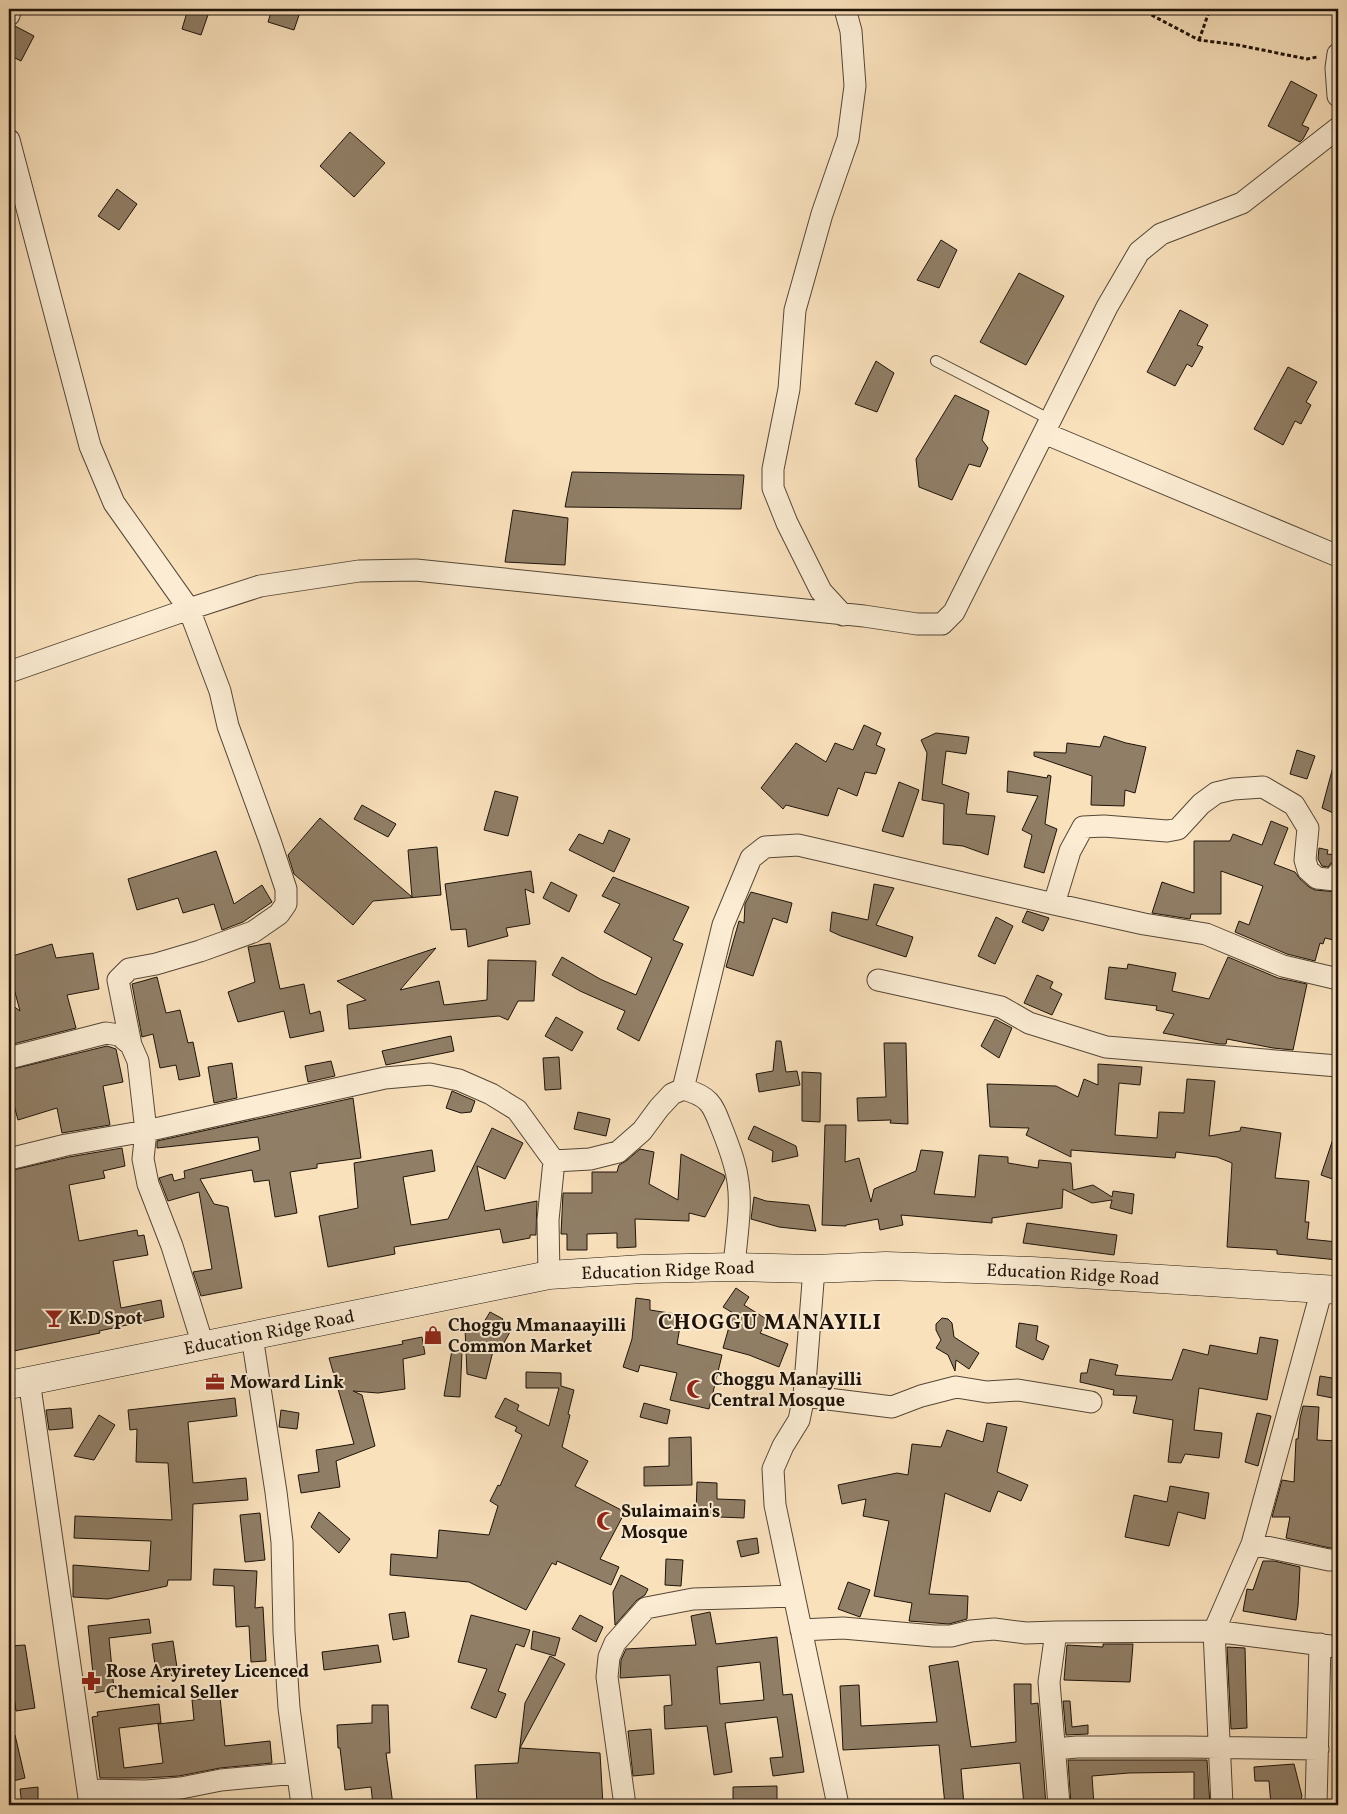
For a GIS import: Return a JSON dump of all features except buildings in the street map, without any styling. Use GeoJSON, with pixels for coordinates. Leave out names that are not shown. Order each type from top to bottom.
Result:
{"type":"FeatureCollection","features":[{"type":"Feature","properties":{"kind":"main road","name":"Education Ridge Road"},"geometry":{"type":"LineString","coordinates":[[19,1383],[549,1275],[642,1269],[734,1267],[814,1269],[886,1266],[993,1270],[1330,1289]]}},
{"type":"Feature","properties":{"kind":"street"},"geometry":{"type":"LineString","coordinates":[[9,15],[11,9]]}},
{"type":"Feature","properties":{"kind":"street"},"geometry":{"type":"LineString","coordinates":[[843,615],[821,591],[787,524],[773,488],[774,469],[789,388],[795,310],[822,214],[848,138],[855,86],[851,31],[845,9]]}},
{"type":"Feature","properties":{"kind":"street"},"geometry":{"type":"LineString","coordinates":[[1330,55],[1336,68],[1338,96]]}},
{"type":"Feature","properties":{"kind":"street"},"geometry":{"type":"LineString","coordinates":[[9,672],[260,586],[360,571],[416,570],[864,616],[917,624],[942,624],[954,612],[1107,307],[1139,252],[1161,234],[1242,203],[1338,128]]}},
{"type":"Feature","properties":{"kind":"street"},"geometry":{"type":"LineString","coordinates":[[9,140],[90,446],[114,503],[189,609],[220,691],[228,726],[286,889],[286,904],[279,914],[253,932],[191,954],[129,969],[118,980],[131,1045],[138,1061],[146,1131],[143,1159],[148,1184],[172,1246],[203,1344]]}},
{"type":"Feature","properties":{"kind":"street"},"geometry":{"type":"LineString","coordinates":[[1047,427],[1338,556]]}},
{"type":"Feature","properties":{"kind":"street"},"geometry":{"type":"LineString","coordinates":[[1054,904],[1070,851],[1083,827],[1104,826],[1167,831],[1178,829],[1201,804],[1216,793],[1233,789],[1263,787],[1294,805],[1308,828],[1305,860],[1308,870],[1318,878],[1335,880],[1338,873]]}},
{"type":"Feature","properties":{"kind":"street"},"geometry":{"type":"LineString","coordinates":[[683,1089],[723,925],[751,858],[765,847],[798,845],[1144,924],[1206,934],[1283,966],[1338,979]]}},
{"type":"Feature","properties":{"kind":"street"},"geometry":{"type":"LineString","coordinates":[[878,980],[1000,1008],[1028,1023],[1106,1047],[1338,1066]]}},
{"type":"Feature","properties":{"kind":"street"},"geometry":{"type":"LineString","coordinates":[[9,1058],[106,1033],[119,1035],[131,1045]]}},
{"type":"Feature","properties":{"kind":"street"},"geometry":{"type":"LineString","coordinates":[[9,1159],[66,1145],[146,1131],[385,1078],[430,1074],[459,1080],[491,1094],[517,1110],[554,1161],[548,1220],[549,1275]]}},
{"type":"Feature","properties":{"kind":"street"},"geometry":{"type":"LineString","coordinates":[[554,1161],[590,1159],[618,1152],[642,1131],[672,1094],[683,1089],[700,1093],[710,1102],[734,1160],[739,1198],[734,1267]]}},
{"type":"Feature","properties":{"kind":"street"},"geometry":{"type":"LineString","coordinates":[[814,1269],[804,1396],[799,1420],[783,1446],[773,1469],[776,1505],[838,1805]]}},
{"type":"Feature","properties":{"kind":"street"},"geometry":{"type":"LineString","coordinates":[[1222,1805],[1221,1747],[1214,1631],[1252,1544],[1330,1289]]}},
{"type":"Feature","properties":{"kind":"street"},"geometry":{"type":"LineString","coordinates":[[252,1336],[282,1542],[288,1699],[302,1805]]}},
{"type":"Feature","properties":{"kind":"street"},"geometry":{"type":"LineString","coordinates":[[19,1383],[89,1798],[180,1788],[221,1780],[297,1773]]}},
{"type":"Feature","properties":{"kind":"street"},"geometry":{"type":"LineString","coordinates":[[804,1396],[892,1407],[921,1396],[956,1387],[987,1392],[1018,1390],[1091,1402]]}},
{"type":"Feature","properties":{"kind":"street"},"geometry":{"type":"LineString","coordinates":[[1252,1544],[1329,1560],[1338,1560]]}},
{"type":"Feature","properties":{"kind":"street"},"geometry":{"type":"LineString","coordinates":[[625,1805],[607,1677],[609,1657],[615,1643],[646,1608],[693,1599],[794,1596]]}},
{"type":"Feature","properties":{"kind":"street"},"geometry":{"type":"LineString","coordinates":[[801,1630],[844,1628],[934,1636],[951,1636],[971,1631],[994,1629],[1026,1633],[1214,1631],[1329,1646],[1318,1749],[1316,1805]]}},
{"type":"Feature","properties":{"kind":"street"},"geometry":{"type":"LineString","coordinates":[[1056,1632],[1049,1682],[1059,1805]]}},
{"type":"Feature","properties":{"kind":"street"},"geometry":{"type":"LineString","coordinates":[[1055,1749],[1077,1747],[1318,1749]]}},
{"type":"Feature","properties":{"kind":"lane"},"geometry":{"type":"LineString","coordinates":[[936,361],[1047,427]]}},
{"type":"Feature","properties":{"kind":"path"},"geometry":{"type":"LineString","coordinates":[[1140,9],[1199,40],[1238,45],[1307,59],[1330,55]]}},
{"type":"Feature","properties":{"kind":"path"},"geometry":{"type":"LineString","coordinates":[[1199,40],[1210,9]]}},
{"type":"Feature","properties":{"kind":"place","name":"K.D Spot"},"geometry":{"type":"Point","coordinates":[54,1318]}},
{"type":"Feature","properties":{"kind":"place","name":"Choggu Mmanaayilli Common Market"},"geometry":{"type":"Point","coordinates":[433,1335]}},
{"type":"Feature","properties":{"kind":"place","name":"Moward Link"},"geometry":{"type":"Point","coordinates":[215,1382]}},
{"type":"Feature","properties":{"kind":"place","name":"Choggu Manayilli Central Mosque"},"geometry":{"type":"Point","coordinates":[696,1389]}},
{"type":"Feature","properties":{"kind":"place","name":"Sulaimain's Mosque"},"geometry":{"type":"Point","coordinates":[606,1521]}},
{"type":"Feature","properties":{"kind":"place","name":"Rose Aryiretey Licenced Chemical Seller"},"geometry":{"type":"Point","coordinates":[91,1681]}},
{"type":"Feature","properties":{"kind":"district","name":"CHOGGU MANAYILI"},"geometry":{"type":"Point","coordinates":[770,1321]}}]}
